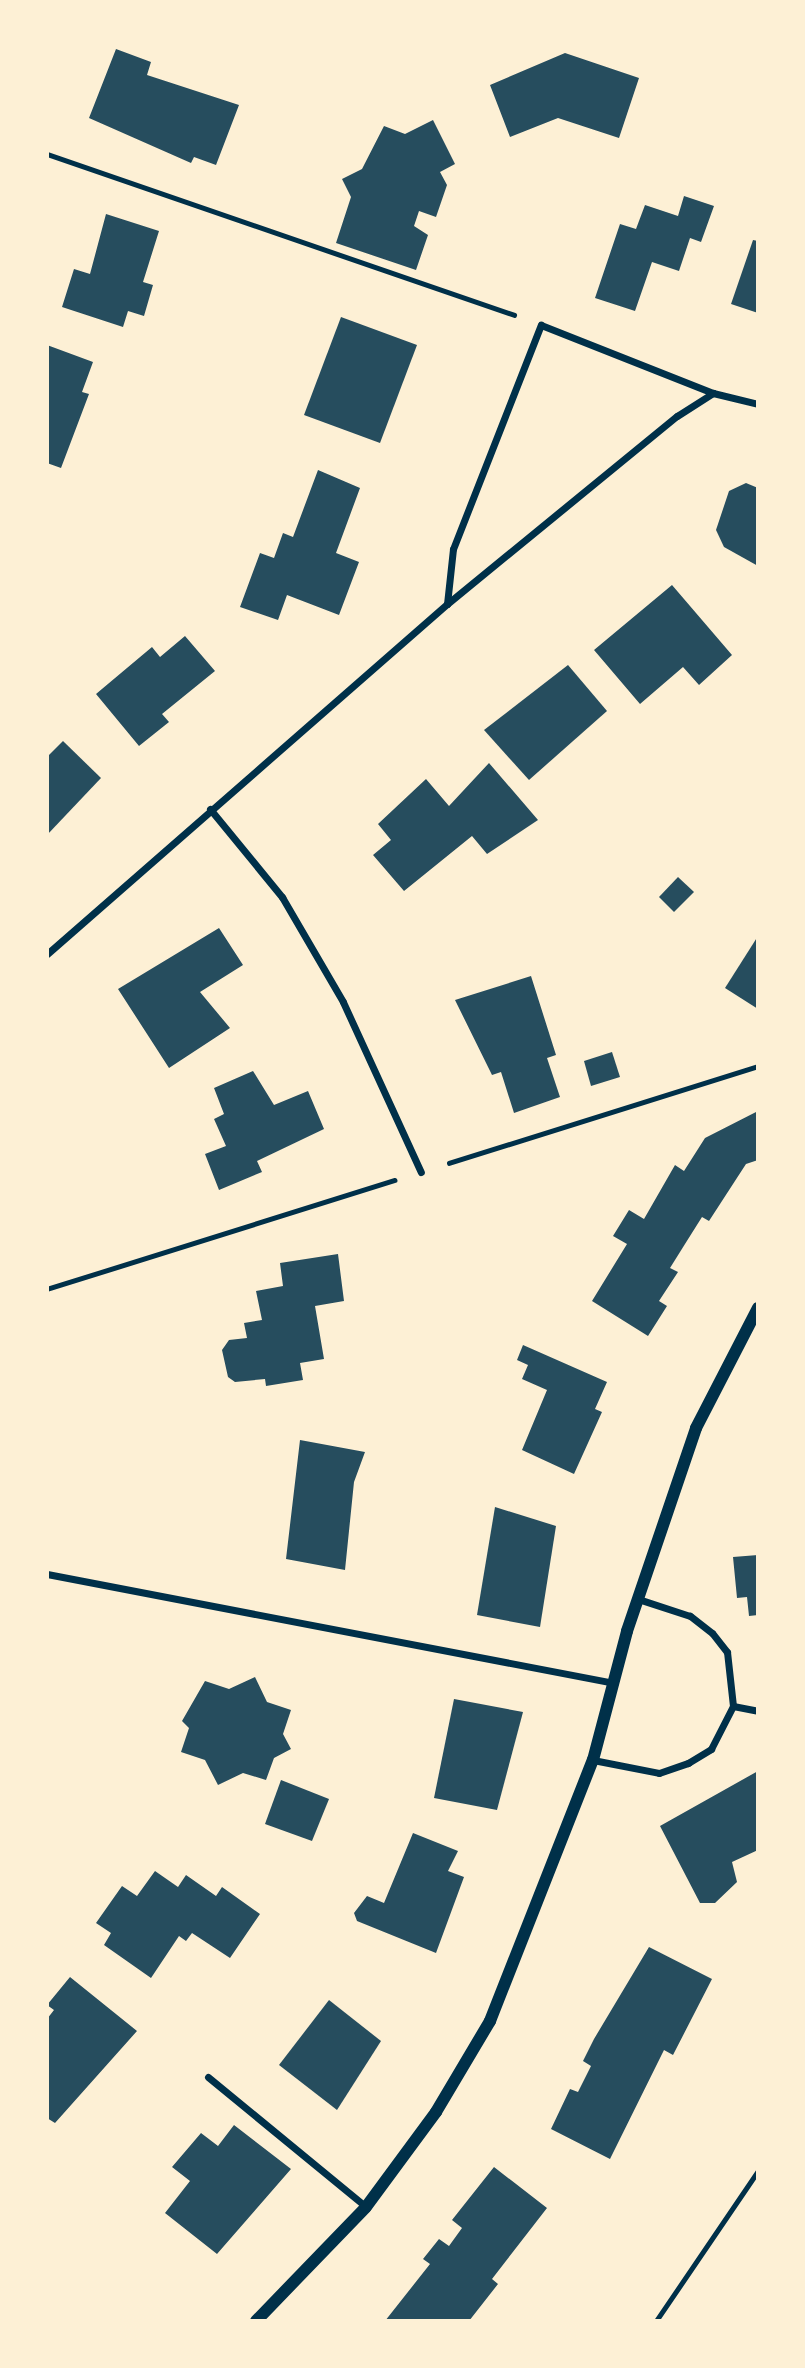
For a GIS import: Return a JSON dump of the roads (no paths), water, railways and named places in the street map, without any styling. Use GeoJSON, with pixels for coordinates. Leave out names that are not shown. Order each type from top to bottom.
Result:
{"type":"FeatureCollection","features":[{"type":"Feature","properties":{"kind":"street"},"geometry":{"type":"LineString","coordinates":[[447,604],[453,549],[541,324],[713,393],[758,404]]}},
{"type":"Feature","properties":{"kind":"street"},"geometry":{"type":"LineString","coordinates":[[47,954],[447,604],[713,393]]}},
{"type":"Feature","properties":{"kind":"street"},"geometry":{"type":"LineString","coordinates":[[211,809],[282,897],[344,1002],[421,1172]]}},
{"type":"Feature","properties":{"kind":"street"},"geometry":{"type":"LineString","coordinates":[[256,2321],[366,2207],[436,2112],[490,2021],[593,1760],[638,1599],[696,1427],[758,1308]]}},
{"type":"Feature","properties":{"kind":"street"},"geometry":{"type":"LineString","coordinates":[[47,1574],[614,1684]]}},
{"type":"Feature","properties":{"kind":"street"},"geometry":{"type":"LineString","coordinates":[[593,1760],[659,1773],[688,1763],[711,1749],[733,1706],[727,1652],[712,1633],[690,1616],[638,1599]]}},
{"type":"Feature","properties":{"kind":"street"},"geometry":{"type":"LineString","coordinates":[[733,1706],[758,1711]]}},
{"type":"Feature","properties":{"kind":"street"},"geometry":{"type":"LineString","coordinates":[[208,2077],[366,2207]]}}]}
